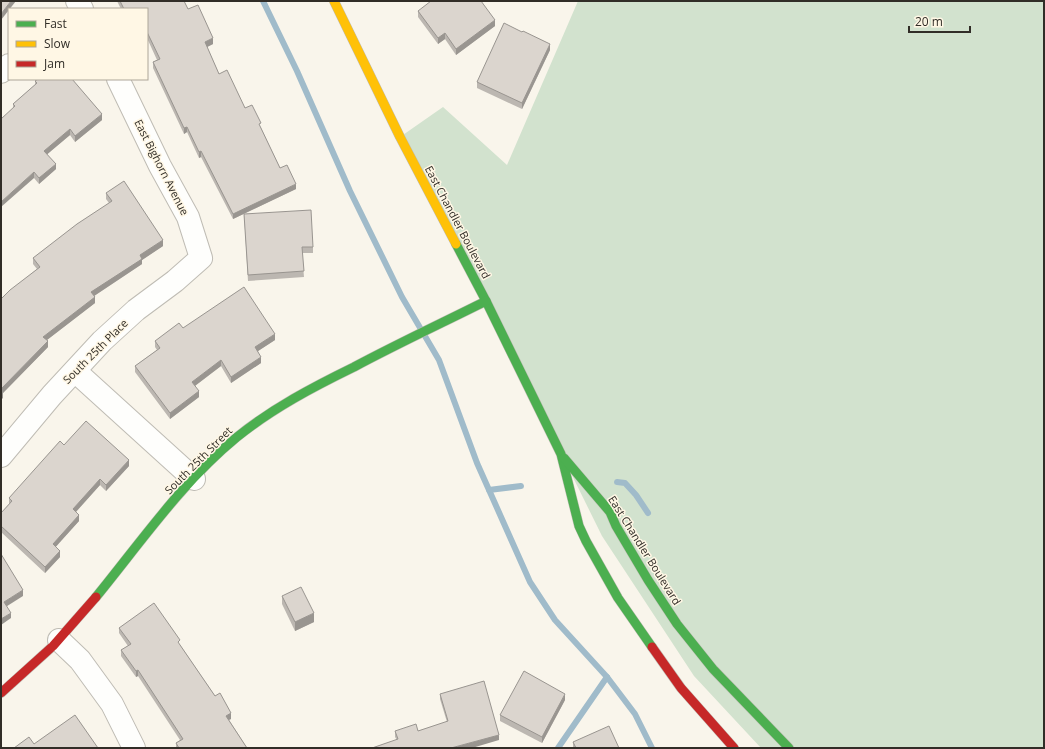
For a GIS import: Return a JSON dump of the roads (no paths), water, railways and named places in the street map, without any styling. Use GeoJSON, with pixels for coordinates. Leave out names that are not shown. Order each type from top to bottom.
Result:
{"type":"FeatureCollection","features":[{"type":"Feature","properties":{"kind":"main road","name":"East Chandler Boulevard"},"geometry":{"type":"LineString","coordinates":[[334,1],[400,137],[486,301],[561,454],[579,526],[618,598],[681,688],[734,748]]}},
{"type":"Feature","properties":{"kind":"main road","name":"South 25th Street"},"geometry":{"type":"LineString","coordinates":[[1,693],[30,669],[59,640],[168,506],[221,451],[259,419],[306,391],[486,301]]}},
{"type":"Feature","properties":{"kind":"main road","name":"East Chandler Boulevard"},"geometry":{"type":"LineString","coordinates":[[561,454],[610,512],[616,526],[648,580],[677,624],[713,669],[789,748]]}},
{"type":"Feature","properties":{"kind":"street","name":"East Bighorn Avenue"},"geometry":{"type":"LineString","coordinates":[[118,80],[160,166],[188,216],[202,258]]}},
{"type":"Feature","properties":{"kind":"street","name":"South 25th Place"},"geometry":{"type":"LineString","coordinates":[[1,456],[52,395],[102,341],[136,310],[175,281],[202,258]]}},
{"type":"Feature","properties":{"kind":"street"},"geometry":{"type":"LineString","coordinates":[[75,371],[194,479]]}},
{"type":"Feature","properties":{"kind":"street"},"geometry":{"type":"LineString","coordinates":[[59,640],[80,660],[112,704],[134,748]]}},
{"type":"Feature","properties":{"kind":"waterway"},"geometry":{"type":"LineString","coordinates":[[263,1],[297,71],[350,191],[402,297],[439,360],[477,463],[530,582],[555,620],[607,677],[635,714],[652,748]]}},
{"type":"Feature","properties":{"kind":"waterway"},"geometry":{"type":"LineString","coordinates":[[617,482],[625,483],[636,495],[648,513]]}},
{"type":"Feature","properties":{"kind":"waterway"},"geometry":{"type":"LineString","coordinates":[[489,490],[521,486]]}},
{"type":"Feature","properties":{"kind":"waterway"},"geometry":{"type":"LineString","coordinates":[[558,748],[607,677]]}}]}
